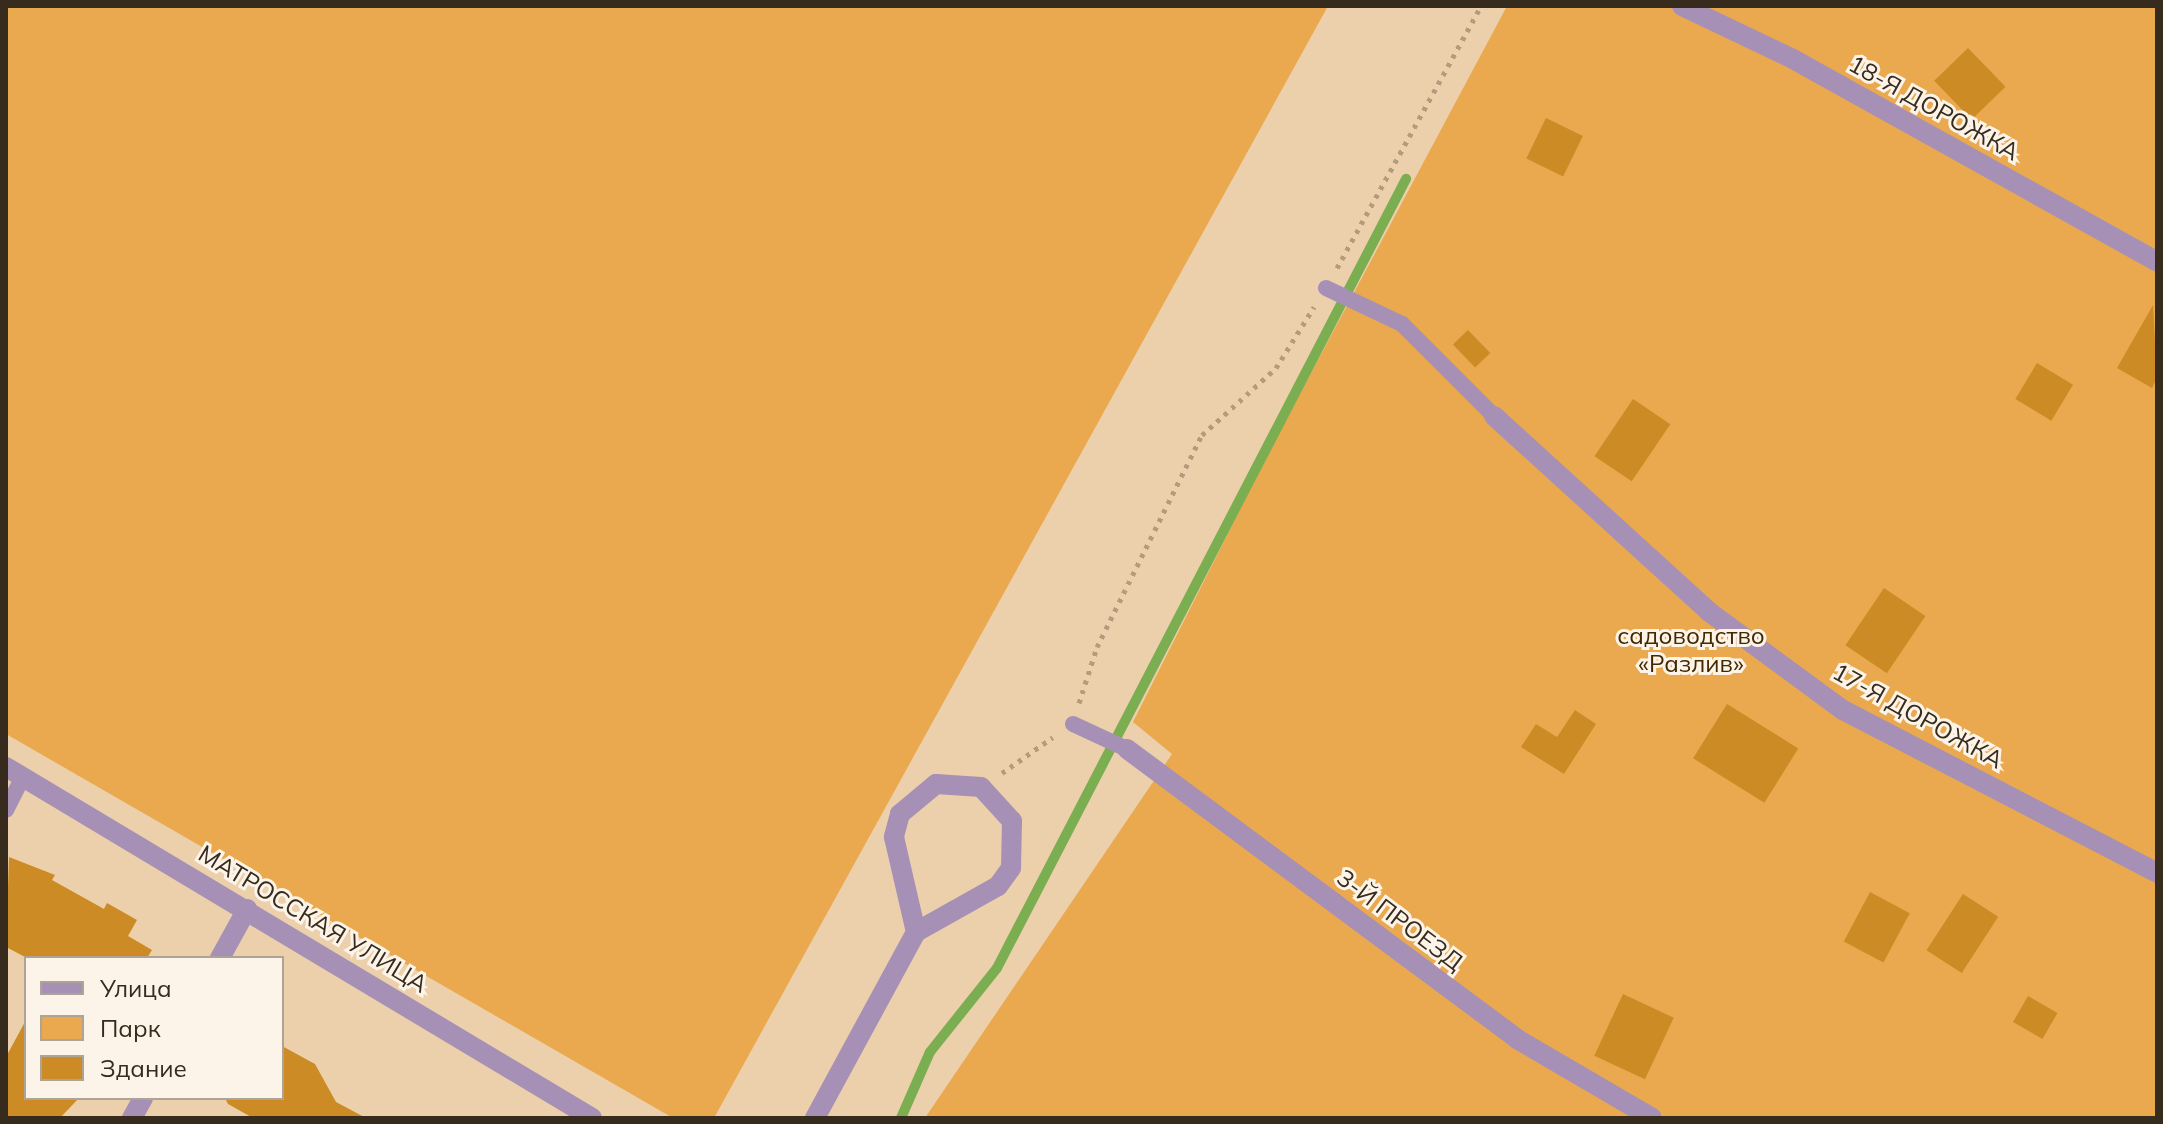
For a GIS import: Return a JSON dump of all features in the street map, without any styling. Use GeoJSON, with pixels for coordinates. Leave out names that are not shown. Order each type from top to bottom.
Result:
{"type":"FeatureCollection","features":[{"type":"Feature","properties":{"kind":"street","name":"18-Я ДОРОЖКА"},"geometry":{"type":"LineString","coordinates":[[1682,6],[1793,59],[2157,262]]}},
{"type":"Feature","properties":{"kind":"street","name":"17-Я ДОРОЖКА"},"geometry":{"type":"LineString","coordinates":[[1494,416],[1708,611],[1843,710],[2157,873]]}},
{"type":"Feature","properties":{"kind":"street","name":"3-Й ПРОЕЗД"},"geometry":{"type":"LineString","coordinates":[[1127,749],[1517,1039],[1652,1118]]}},
{"type":"Feature","properties":{"kind":"street","name":"МАТРОССКАЯ УЛИЦА"},"geometry":{"type":"LineString","coordinates":[[15,772],[592,1118]]}},
{"type":"Feature","properties":{"kind":"street"},"geometry":{"type":"LineString","coordinates":[[815,1118],[916,932],[998,886],[1011,868],[1012,821],[981,787],[936,784],[900,814],[894,837],[916,932]]}},
{"type":"Feature","properties":{"kind":"street"},"geometry":{"type":"LineString","coordinates":[[221,956],[247,909]]}},
{"type":"Feature","properties":{"kind":"street"},"geometry":{"type":"LineString","coordinates":[[132,1118],[142,1100]]}},
{"type":"Feature","properties":{"kind":"lane"},"geometry":{"type":"LineString","coordinates":[[1331,291],[1402,324],[1494,416]]}},
{"type":"Feature","properties":{"kind":"lane"},"geometry":{"type":"LineString","coordinates":[[1073,724],[1127,749]]}},
{"type":"Feature","properties":{"kind":"lane"},"geometry":{"type":"LineString","coordinates":[[6,810],[15,772]]}},
{"type":"Feature","properties":{"kind":"path"},"geometry":{"type":"LineString","coordinates":[[981,787],[1073,724],[1097,647],[1202,435],[1276,368],[1331,291],[1481,6]]}},
{"type":"Feature","properties":{"kind":"green space"},"geometry":{"type":"Polygon","coordinates":[[[6,6],[1328,6],[714,1118],[673,1118],[6,734],[6,6]]]}},
{"type":"Feature","properties":{"kind":"green space","name":"садоводство «Разлив»"},"geometry":{"type":"Polygon","coordinates":[[[1507,6],[2157,6],[2157,1118],[925,1118],[1172,754],[1133,722],[1271,448],[1507,6]]]}},
{"type":"Feature","properties":{"kind":"building"},"geometry":{"type":"Polygon","coordinates":[[[1968,48],[2006,87],[1972,119],[1934,81],[1968,48]]]}},
{"type":"Feature","properties":{"kind":"building"},"geometry":{"type":"Polygon","coordinates":[[[1546,118],[1583,136],[1563,176],[1526,158],[1546,118]]]}},
{"type":"Feature","properties":{"kind":"building"},"geometry":{"type":"Polygon","coordinates":[[[2153,305],[2157,378],[2152,388],[2117,368],[2153,305]]]}},
{"type":"Feature","properties":{"kind":"building"},"geometry":{"type":"Polygon","coordinates":[[[1468,330],[1490,353],[1475,368],[1453,345],[1468,330]]]}},
{"type":"Feature","properties":{"kind":"building"},"geometry":{"type":"Polygon","coordinates":[[[2037,363],[2073,385],[2051,421],[2015,399],[2037,363]]]}},
{"type":"Feature","properties":{"kind":"building"},"geometry":{"type":"Polygon","coordinates":[[[1633,399],[1670,424],[1632,481],[1594,456],[1633,399]]]}},
{"type":"Feature","properties":{"kind":"building"},"geometry":{"type":"Polygon","coordinates":[[[1884,588],[1925,616],[1887,673],[1845,645],[1884,588]]]}},
{"type":"Feature","properties":{"kind":"building"},"geometry":{"type":"Polygon","coordinates":[[[1727,704],[1798,749],[1764,803],[1693,758],[1727,704]]]}},
{"type":"Feature","properties":{"kind":"building"},"geometry":{"type":"Polygon","coordinates":[[[1575,710],[1596,724],[1564,774],[1521,747],[1536,724],[1557,737],[1575,710]]]}},
{"type":"Feature","properties":{"kind":"building"},"geometry":{"type":"Polygon","coordinates":[[[9,857],[55,875],[52,880],[104,909],[107,903],[137,920],[128,936],[152,950],[148,956],[24,956],[6,947],[9,857]]]}},
{"type":"Feature","properties":{"kind":"building"},"geometry":{"type":"Polygon","coordinates":[[[1870,892],[1910,913],[1883,963],[1844,941],[1870,892]]]}},
{"type":"Feature","properties":{"kind":"building"},"geometry":{"type":"Polygon","coordinates":[[[1963,894],[1998,917],[1962,973],[1927,950],[1963,894]]]}},
{"type":"Feature","properties":{"kind":"building"},"geometry":{"type":"Polygon","coordinates":[[[1623,994],[1674,1018],[1645,1079],[1594,1056],[1623,994]]]}},
{"type":"Feature","properties":{"kind":"building"},"geometry":{"type":"Polygon","coordinates":[[[2028,996],[2057,1013],[2042,1039],[2013,1022],[2028,996]]]}},
{"type":"Feature","properties":{"kind":"building"},"geometry":{"type":"Polygon","coordinates":[[[24,1024],[24,1100],[77,1100],[60,1118],[6,1118],[6,1057],[24,1024]]]}},
{"type":"Feature","properties":{"kind":"building"},"geometry":{"type":"Polygon","coordinates":[[[284,1047],[315,1064],[336,1102],[366,1118],[253,1118],[226,1100],[284,1100],[284,1047]]]}},
{"type":"Feature","properties":{"kind":"waterway"},"geometry":{"type":"LineString","coordinates":[[901,1118],[930,1052],[997,968],[1406,179]]}}]}
